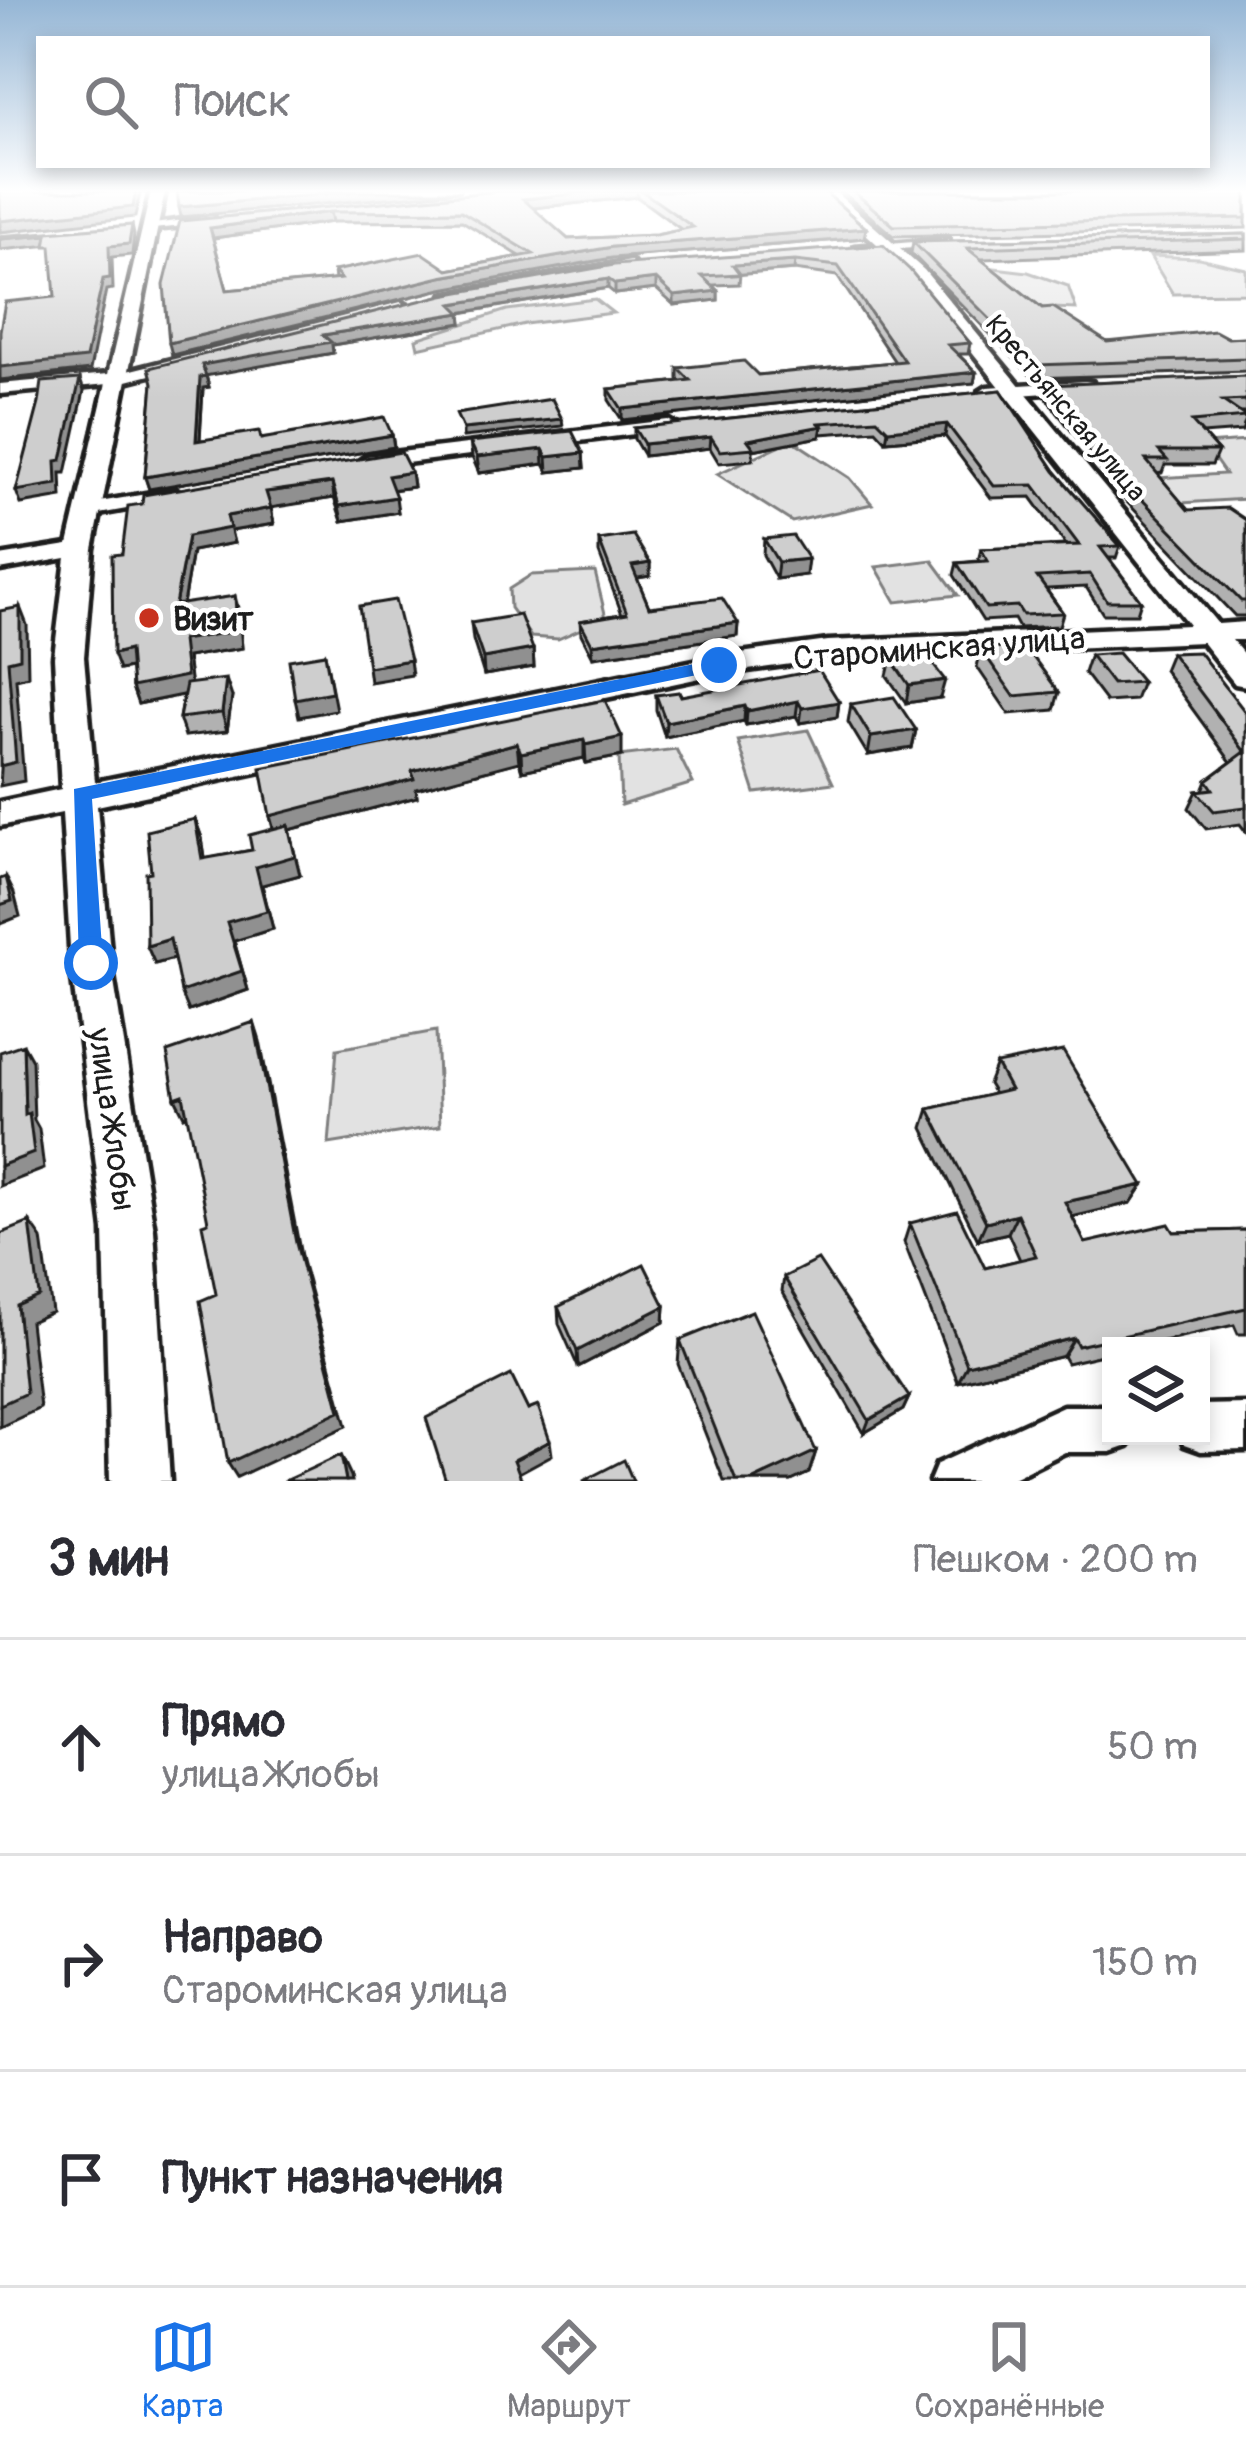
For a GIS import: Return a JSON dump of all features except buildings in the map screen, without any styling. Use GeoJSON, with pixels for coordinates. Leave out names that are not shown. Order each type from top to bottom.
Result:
{"type":"FeatureCollection","features":[{"type":"Feature","properties":{"kind":"street","name":"улица Жлобы"},"geometry":{"type":"LineString","coordinates":[[136,260],[118,378],[80,549],[69,657],[91,963],[129,1230],[140,1481]]}},
{"type":"Feature","properties":{"kind":"street","name":"Крестьянская улица"},"geometry":{"type":"LineString","coordinates":[[903,260],[1230,632],[1246,677]]}},
{"type":"Feature","properties":{"kind":"street"},"geometry":{"type":"LineString","coordinates":[[443,297],[570,272],[659,262]]}},
{"type":"Feature","properties":{"kind":"street"},"geometry":{"type":"LineString","coordinates":[[0,389],[118,378],[420,302]]}},
{"type":"Feature","properties":{"kind":"street"},"geometry":{"type":"LineString","coordinates":[[970,393],[1109,385]]}},
{"type":"Feature","properties":{"kind":"street"},"geometry":{"type":"LineString","coordinates":[[338,466],[429,451],[688,423]]}},
{"type":"Feature","properties":{"kind":"street"},"geometry":{"type":"LineString","coordinates":[[88,510],[202,490]]}},
{"type":"Feature","properties":{"kind":"street"},"geometry":{"type":"LineString","coordinates":[[0,563],[80,549]]}},
{"type":"Feature","properties":{"kind":"street","name":"Староминская улица"},"geometry":{"type":"LineString","coordinates":[[0,814],[719,665],[828,650],[1230,632]]}},
{"type":"Feature","properties":{"kind":"street"},"geometry":{"type":"LineString","coordinates":[[1210,1428],[1246,1427]]}},
{"type":"Feature","properties":{"kind":"street"},"geometry":{"type":"LineString","coordinates":[[954,1481],[1063,1429],[1102,1429]]}},
{"type":"Feature","properties":{"kind":"shaded area"},"geometry":{"type":"Polygon","coordinates":[[[1152,260],[1208,260],[1246,269],[1246,293],[1173,294],[1152,260]]]}},
{"type":"Feature","properties":{"kind":"shaded area"},"geometry":{"type":"Polygon","coordinates":[[[986,267],[1028,272],[1068,286],[1076,309],[1027,307],[986,267]]]}},
{"type":"Feature","properties":{"kind":"shaded area"},"geometry":{"type":"Polygon","coordinates":[[[595,299],[613,313],[525,324],[418,348],[416,339],[507,310],[595,299]]]}},
{"type":"Feature","properties":{"kind":"shaded area"},"geometry":{"type":"Polygon","coordinates":[[[792,440],[850,478],[872,504],[792,522],[717,474],[792,440]]]}},
{"type":"Feature","properties":{"kind":"shaded area"},"geometry":{"type":"Polygon","coordinates":[[[1246,441],[1246,499],[1165,504],[1138,479],[1225,474],[1204,444],[1246,441]]]}},
{"type":"Feature","properties":{"kind":"shaded area"},"geometry":{"type":"Polygon","coordinates":[[[932,560],[958,595],[896,602],[876,567],[932,560]]]}},
{"type":"Feature","properties":{"kind":"shaded area"},"geometry":{"type":"Polygon","coordinates":[[[595,572],[606,618],[558,639],[531,637],[510,608],[509,589],[531,575],[595,572]]]}},
{"type":"Feature","properties":{"kind":"shaded area"},"geometry":{"type":"Polygon","coordinates":[[[808,730],[833,783],[755,793],[738,741],[808,730]]]}},
{"type":"Feature","properties":{"kind":"shaded area"},"geometry":{"type":"Polygon","coordinates":[[[676,749],[693,783],[621,805],[619,756],[676,749]]]}},
{"type":"Feature","properties":{"kind":"shaded area"},"geometry":{"type":"Polygon","coordinates":[[[436,1031],[440,1126],[329,1144],[337,1049],[436,1031]]]}},
{"type":"Feature","properties":{"kind":"place","name":"Визит"},"geometry":{"type":"Point","coordinates":[149,618]}},
{"type":"Feature","properties":{"kind":"route"},"geometry":{"type":"LineString","coordinates":[[91,963],[81,794],[719,665]]}}]}
